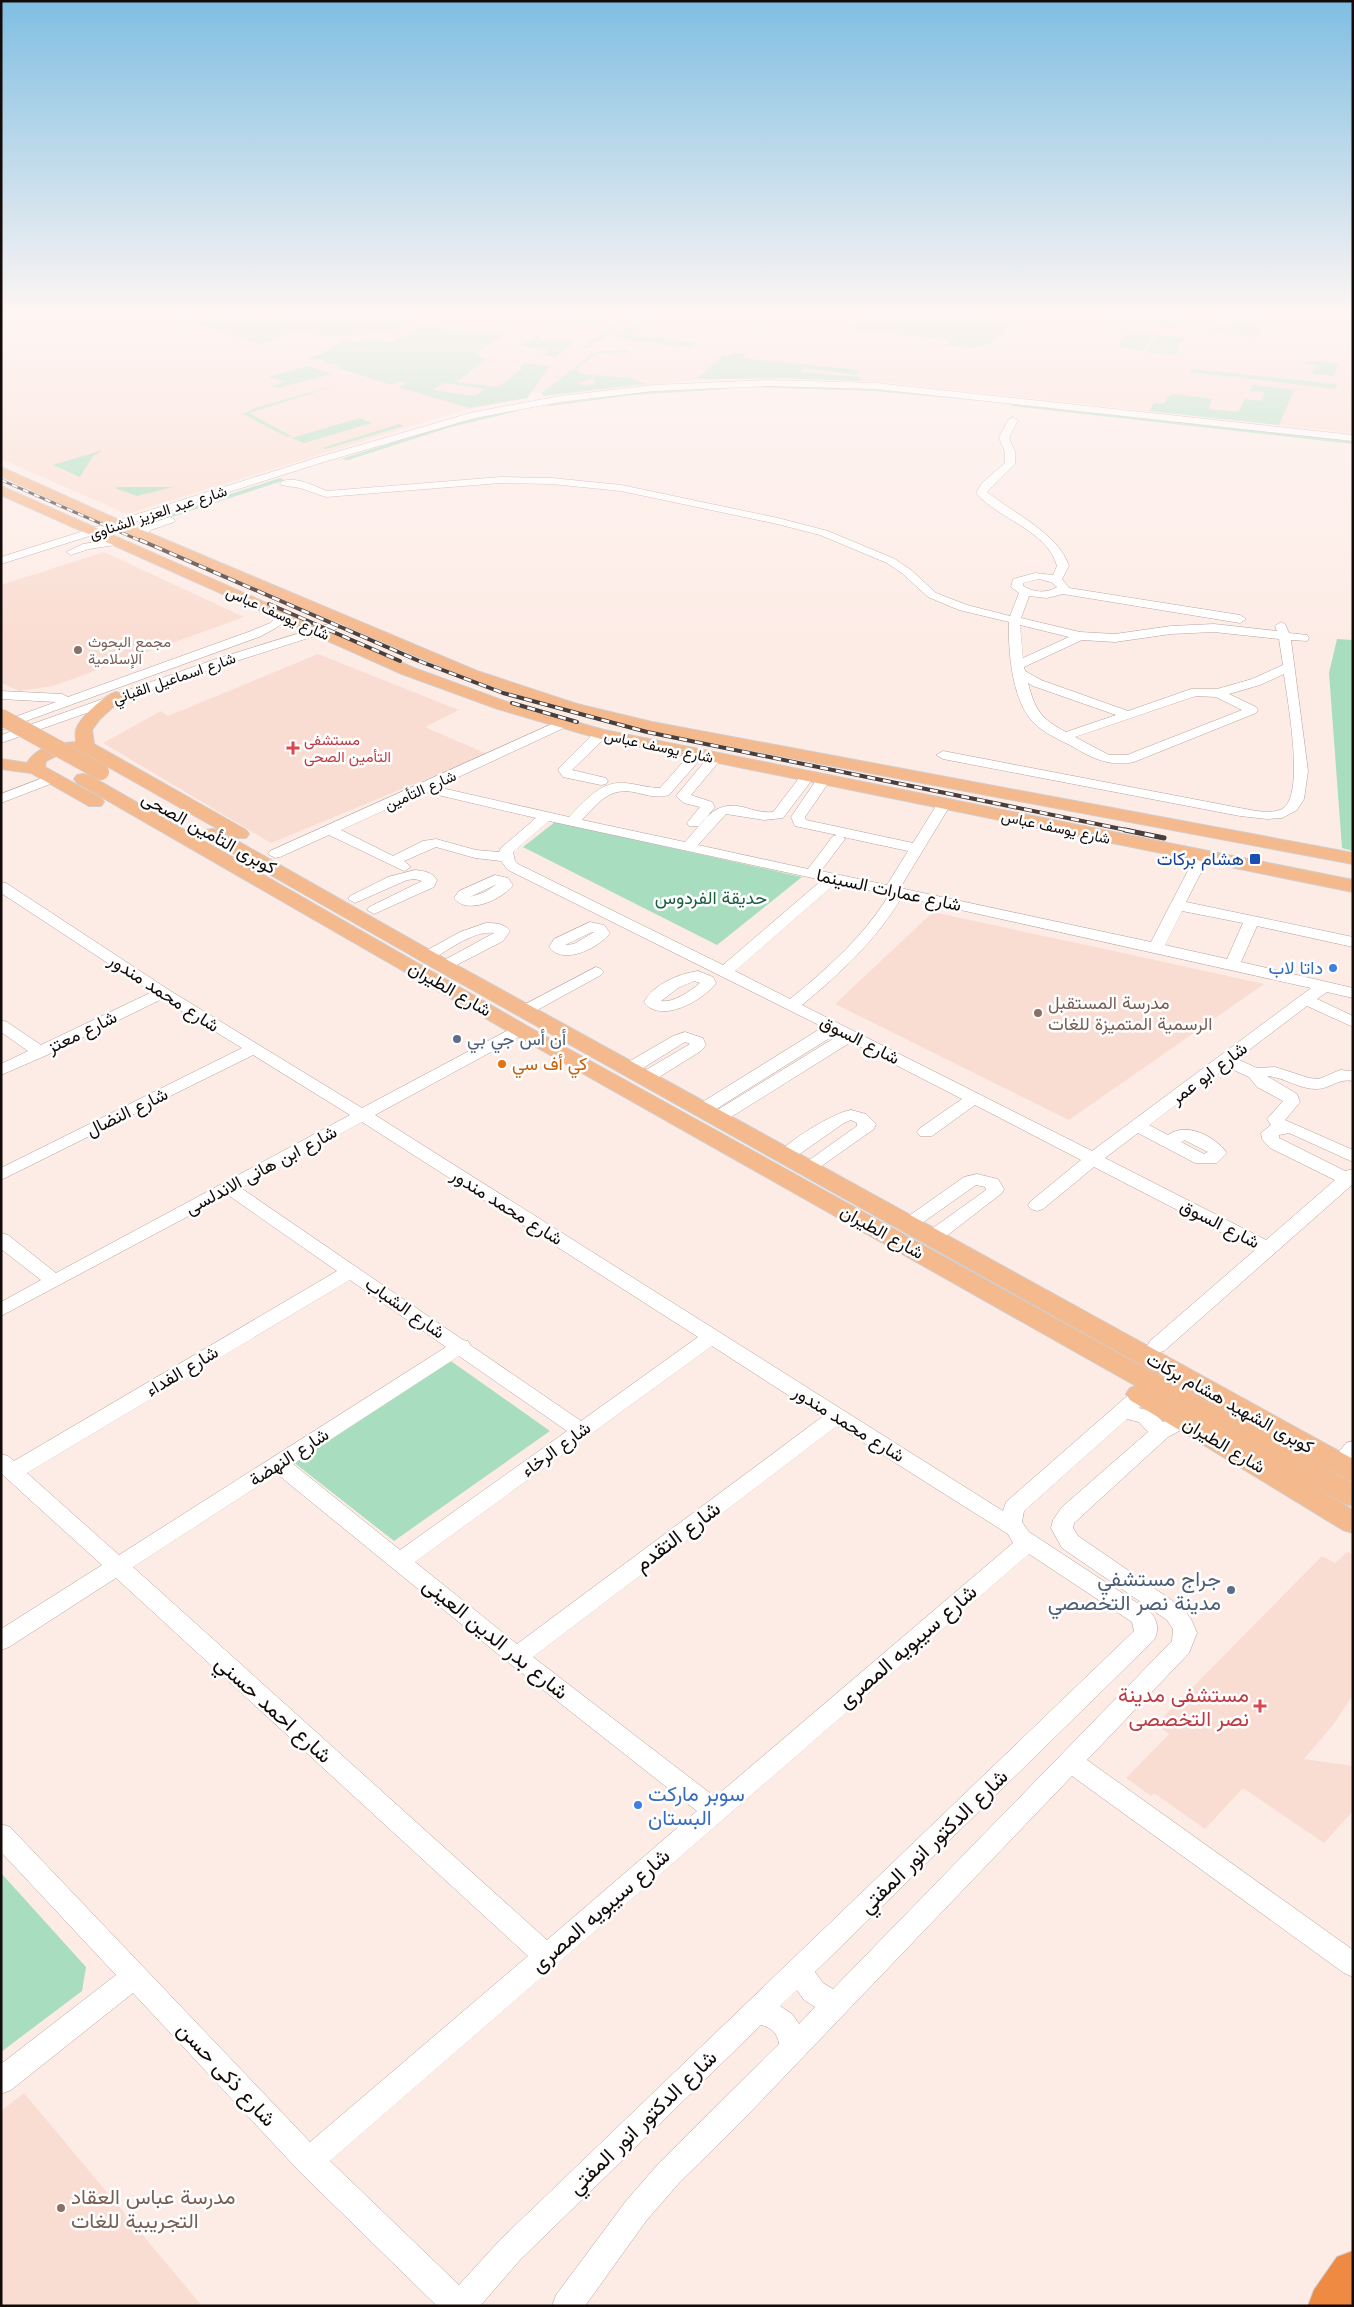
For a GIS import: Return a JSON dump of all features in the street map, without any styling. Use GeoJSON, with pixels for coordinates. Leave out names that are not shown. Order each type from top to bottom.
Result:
{"type":"FeatureCollection","features":[{"type":"Feature","properties":{"kind":"highway"},"geometry":{"type":"LineString","coordinates":[[1330,2306],[1353,2273]]}},
{"type":"Feature","properties":{"kind":"main road","name":"شارع يوسف عباس"},"geometry":{"type":"LineString","coordinates":[[1,471],[116,524],[471,674],[548,701],[613,718],[870,769],[1353,859]]}},
{"type":"Feature","properties":{"kind":"main road","name":"شارع يوسف عباس"},"geometry":{"type":"LineString","coordinates":[[1,490],[441,684],[504,706],[602,734],[715,758],[1353,886]]}},
{"type":"Feature","properties":{"kind":"main road"},"geometry":{"type":"LineString","coordinates":[[88,748],[84,742],[84,730],[94,716],[116,697]]}},
{"type":"Feature","properties":{"kind":"main road","name":"كوبرى التأمين الصحى"},"geometry":{"type":"LineString","coordinates":[[1,716],[421,958]]}},
{"type":"Feature","properties":{"kind":"main road","name":"كوبرى التأمين الصحى"},"geometry":{"type":"LineString","coordinates":[[1,733],[83,779],[421,958]]}},
{"type":"Feature","properties":{"kind":"main road"},"geometry":{"type":"LineString","coordinates":[[1,764],[36,769],[351,947],[378,956],[421,958],[409,934],[374,910],[88,748],[73,747],[49,752],[36,762],[36,769]]}},
{"type":"Feature","properties":{"kind":"main road","name":"شارع الطيران"},"geometry":{"type":"LineString","coordinates":[[421,958],[522,1020],[1098,1342],[1132,1338],[1157,1346],[1352,1456]]}},
{"type":"Feature","properties":{"kind":"main road","name":"شارع الطيران"},"geometry":{"type":"LineString","coordinates":[[421,958],[522,1020],[637,1074],[933,1237],[1098,1342],[1104,1366],[1120,1381],[1132,1403],[1187,1422],[1353,1523]]}},
{"type":"Feature","properties":{"kind":"main road","name":"كوبرى الشهيد هشام بركات"},"geometry":{"type":"LineString","coordinates":[[1098,1342],[1352,1456]]}},
{"type":"Feature","properties":{"kind":"main road","name":"كوبرى الشهيد هشام بركات"},"geometry":{"type":"LineString","coordinates":[[1098,1342],[1353,1496]]}},
{"type":"Feature","properties":{"kind":"street","name":"شارع عبد العزيز الشناوى"},"geometry":{"type":"LineString","coordinates":[[1,561],[323,459],[444,424]]}},
{"type":"Feature","properties":{"kind":"street","name":"شارع عبد العزيز الشناوى"},"geometry":{"type":"LineString","coordinates":[[323,459],[344,464],[473,424]]}},
{"type":"Feature","properties":{"kind":"street"},"geometry":{"type":"LineString","coordinates":[[943,755],[1240,812],[1278,815],[1293,808],[1301,788],[1289,667],[1282,626],[1058,585],[1035,576],[1022,578],[1016,584],[1017,587],[1026,592],[1042,594],[1058,585],[1063,563],[1039,534],[982,493],[986,485],[1010,464],[1010,452],[1004,438],[1011,424]]}},
{"type":"Feature","properties":{"kind":"street","name":"شارع عبد العزيز الشناوى"},"geometry":{"type":"LineString","coordinates":[[1166,424],[1353,447]]}},
{"type":"Feature","properties":{"kind":"street","name":"شارع عبد العزيز الشناوى"},"geometry":{"type":"LineString","coordinates":[[1209,424],[1353,438]]}},
{"type":"Feature","properties":{"kind":"street"},"geometry":{"type":"LineString","coordinates":[[280,473],[296,480]]}},
{"type":"Feature","properties":{"kind":"street"},"geometry":{"type":"LineString","coordinates":[[341,492],[313,477],[280,485],[302,485],[326,494],[529,480],[601,486],[646,493],[791,524],[830,535],[891,561],[907,572],[932,595],[963,608],[1080,636],[1116,638],[1171,630],[1214,628],[1303,638]]}},
{"type":"Feature","properties":{"kind":"street","name":"شارع عبد العزيز الشناوى"},"geometry":{"type":"LineString","coordinates":[[140,534],[151,526],[178,517]]}},
{"type":"Feature","properties":{"kind":"street"},"geometry":{"type":"LineString","coordinates":[[66,541],[80,541],[87,546]]}},
{"type":"Feature","properties":{"kind":"street","name":"شارع عبد العزيز الشناوى"},"geometry":{"type":"LineString","coordinates":[[58,556],[87,546],[118,542]]}},
{"type":"Feature","properties":{"kind":"street"},"geometry":{"type":"LineString","coordinates":[[1026,592],[1016,611],[1014,621],[1019,669],[1033,714],[1064,737],[1110,760],[1129,759],[1252,710],[1218,693],[1205,691],[1186,693],[1064,737]]}},
{"type":"Feature","properties":{"kind":"street","name":"شارع اسماعيل القباني"},"geometry":{"type":"LineString","coordinates":[[1,726],[255,634],[274,625],[284,616]]}},
{"type":"Feature","properties":{"kind":"street","name":"شارع اسماعيل القباني"},"geometry":{"type":"LineString","coordinates":[[1,739],[116,697],[348,622]]}},
{"type":"Feature","properties":{"kind":"street"},"geometry":{"type":"LineString","coordinates":[[255,634],[269,638],[272,643],[271,646]]}},
{"type":"Feature","properties":{"kind":"street"},"geometry":{"type":"LineString","coordinates":[[1019,669],[1080,636]]}},
{"type":"Feature","properties":{"kind":"street"},"geometry":{"type":"LineString","coordinates":[[1218,693],[1256,682],[1289,667]]}},
{"type":"Feature","properties":{"kind":"street"},"geometry":{"type":"LineString","coordinates":[[1019,669],[1044,685],[1126,714]]}},
{"type":"Feature","properties":{"kind":"street"},"geometry":{"type":"LineString","coordinates":[[1256,682],[1292,694]]}},
{"type":"Feature","properties":{"kind":"street"},"geometry":{"type":"LineString","coordinates":[[1,695],[46,698],[80,696]]}},
{"type":"Feature","properties":{"kind":"street","name":"شارع التأمين"},"geometry":{"type":"LineString","coordinates":[[275,854],[424,788],[563,723]]}},
{"type":"Feature","properties":{"kind":"street"},"geometry":{"type":"LineString","coordinates":[[601,781],[568,774],[565,770],[602,734]]}},
{"type":"Feature","properties":{"kind":"street"},"geometry":{"type":"LineString","coordinates":[[572,822],[610,787],[622,785],[654,792],[664,792],[698,754]]}},
{"type":"Feature","properties":{"kind":"street"},"geometry":{"type":"LineString","coordinates":[[682,846],[708,807],[708,805],[683,796],[715,758]]}},
{"type":"Feature","properties":{"kind":"street"},"geometry":{"type":"LineString","coordinates":[[1,799],[53,778]]}},
{"type":"Feature","properties":{"kind":"street"},"geometry":{"type":"LineString","coordinates":[[682,846],[722,810],[732,809],[768,817],[778,815],[816,778]]}},
{"type":"Feature","properties":{"kind":"street"},"geometry":{"type":"LineString","coordinates":[[816,778],[798,818],[800,823],[915,848]]}},
{"type":"Feature","properties":{"kind":"street","name":"شارع عمارات السينما"},"geometry":{"type":"LineString","coordinates":[[424,788],[545,817],[895,891],[1353,993]]}},
{"type":"Feature","properties":{"kind":"street"},"geometry":{"type":"LineString","coordinates":[[792,1005],[838,966],[863,942],[884,917],[915,848],[944,804]]}},
{"type":"Feature","properties":{"kind":"street"},"geometry":{"type":"LineString","coordinates":[[394,861],[428,844],[436,843],[475,854],[506,857],[506,851],[545,817]]}},
{"type":"Feature","properties":{"kind":"street"},"geometry":{"type":"LineString","coordinates":[[330,830],[394,861],[405,868],[406,876]]}},
{"type":"Feature","properties":{"kind":"street"},"geometry":{"type":"LineString","coordinates":[[812,873],[838,839]]}},
{"type":"Feature","properties":{"kind":"street","name":"شارع السوق"},"geometry":{"type":"LineString","coordinates":[[506,857],[513,867],[792,1005],[1267,1248]]}},
{"type":"Feature","properties":{"kind":"street"},"geometry":{"type":"LineString","coordinates":[[1155,949],[1202,857]]}},
{"type":"Feature","properties":{"kind":"street"},"geometry":{"type":"LineString","coordinates":[[503,881],[521,871]]}},
{"type":"Feature","properties":{"kind":"street"},"geometry":{"type":"LineString","coordinates":[[355,899],[406,876],[421,874],[427,876],[430,880],[429,884],[374,910]]}},
{"type":"Feature","properties":{"kind":"street"},"geometry":{"type":"LineString","coordinates":[[704,977],[721,970],[834,878]]}},
{"type":"Feature","properties":{"kind":"street","name":"شارع محمد مندور"},"geometry":{"type":"LineString","coordinates":[[1,886],[163,993],[253,1050],[362,1115],[1020,1535]]}},
{"type":"Feature","properties":{"kind":"street"},"geometry":{"type":"LineString","coordinates":[[1177,904],[1353,942]]}},
{"type":"Feature","properties":{"kind":"street"},"geometry":{"type":"LineString","coordinates":[[599,928],[616,918]]}},
{"type":"Feature","properties":{"kind":"street"},"geometry":{"type":"LineString","coordinates":[[1231,966],[1252,920]]}},
{"type":"Feature","properties":{"kind":"street","name":"شارع ابن هانى الاندلسى"},"geometry":{"type":"LineString","coordinates":[[1,1310],[362,1115],[522,1020],[596,972]]}},
{"type":"Feature","properties":{"kind":"street","name":"شارع ابو عمر"},"geometry":{"type":"LineString","coordinates":[[1037,1204],[1093,1159],[1324,986]]}},
{"type":"Feature","properties":{"kind":"street","name":"شارع معتز"},"geometry":{"type":"LineString","coordinates":[[1,1070],[163,993]]}},
{"type":"Feature","properties":{"kind":"street"},"geometry":{"type":"LineString","coordinates":[[1306,1000],[1353,1022]]}},
{"type":"Feature","properties":{"kind":"street"},"geometry":{"type":"LineString","coordinates":[[1,1025],[41,1052]]}},
{"type":"Feature","properties":{"kind":"street"},"geometry":{"type":"LineString","coordinates":[[710,1114],[835,1027]]}},
{"type":"Feature","properties":{"kind":"street"},"geometry":{"type":"LineString","coordinates":[[710,1114],[851,1035]]}},
{"type":"Feature","properties":{"kind":"street","name":"شارع النضال"},"geometry":{"type":"LineString","coordinates":[[1,1174],[253,1050]]}},
{"type":"Feature","properties":{"kind":"street"},"geometry":{"type":"LineString","coordinates":[[1226,1060],[1255,1073],[1263,1083],[1291,1098],[1292,1102],[1276,1119],[1278,1123],[1353,1157]]}},
{"type":"Feature","properties":{"kind":"street"},"geometry":{"type":"LineString","coordinates":[[1255,1073],[1278,1071],[1311,1084],[1319,1084],[1338,1074],[1353,1073]]}},
{"type":"Feature","properties":{"kind":"street"},"geometry":{"type":"LineString","coordinates":[[926,1132],[974,1098]]}},
{"type":"Feature","properties":{"kind":"street"},"geometry":{"type":"LineString","coordinates":[[785,1156],[843,1117],[859,1116],[865,1120],[867,1124],[865,1129],[807,1168]]}},
{"type":"Feature","properties":{"kind":"street"},"geometry":{"type":"LineString","coordinates":[[1137,1126],[1170,1142]]}},
{"type":"Feature","properties":{"kind":"street"},"geometry":{"type":"LineString","coordinates":[[1157,1346],[1350,1176],[1276,1144],[1271,1139],[1270,1133],[1284,1127]]}},
{"type":"Feature","properties":{"kind":"street"},"geometry":{"type":"LineString","coordinates":[[910,1224],[970,1180],[986,1180],[992,1184],[995,1188],[993,1193],[933,1237]]}},
{"type":"Feature","properties":{"kind":"street","name":"شارع الشباب"},"geometry":{"type":"LineString","coordinates":[[228,1187],[461,1346],[581,1431]]}},
{"type":"Feature","properties":{"kind":"street"},"geometry":{"type":"LineString","coordinates":[[1,1239],[54,1281]]}},
{"type":"Feature","properties":{"kind":"street","name":"شارع الفداء"},"geometry":{"type":"LineString","coordinates":[[7,1466],[352,1271]]}},
{"type":"Feature","properties":{"kind":"street","name":"شارع الرخاء"},"geometry":{"type":"LineString","coordinates":[[400,1560],[712,1337]]}},
{"type":"Feature","properties":{"kind":"street","name":"شارع النهضة"},"geometry":{"type":"LineString","coordinates":[[1,1641],[461,1346]]}},
{"type":"Feature","properties":{"kind":"street"},"geometry":{"type":"LineString","coordinates":[[1020,1535],[1011,1515],[1014,1508],[1132,1403],[1161,1432]]}},
{"type":"Feature","properties":{"kind":"street","name":"شارع التقدم"},"geometry":{"type":"LineString","coordinates":[[518,1657],[836,1416]]}},
{"type":"Feature","properties":{"kind":"street"},"geometry":{"type":"LineString","coordinates":[[567,2306],[605,2251],[669,2173],[793,2049],[1185,1642],[1185,1629],[1175,1614],[1078,1548],[1065,1535],[1062,1528],[1064,1520],[1070,1513],[1161,1432],[1173,1425],[1187,1422]]}},
{"type":"Feature","properties":{"kind":"street","name":"شارع بدر الدين العينى"},"geometry":{"type":"LineString","coordinates":[[279,1464],[518,1657],[715,1811]]}},
{"type":"Feature","properties":{"kind":"street","name":"شارع احمد حسني"},"geometry":{"type":"LineString","coordinates":[[7,1466],[547,1956]]}},
{"type":"Feature","properties":{"kind":"street","name":"شارع سيبويه المصرى"},"geometry":{"type":"LineString","coordinates":[[309,2161],[715,1811],[1020,1535]]}},
{"type":"Feature","properties":{"kind":"street","name":"شارع الدكتور انور المفتي"},"geometry":{"type":"LineString","coordinates":[[460,2306],[510,2250],[1146,1634],[1145,1621],[1140,1616],[1020,1535]]}},
{"type":"Feature","properties":{"kind":"street"},"geometry":{"type":"LineString","coordinates":[[1071,1762],[1353,1965]]}},
{"type":"Feature","properties":{"kind":"street","name":"شارع ذكى حسن"},"geometry":{"type":"LineString","coordinates":[[1,1835],[309,2161],[460,2306]]}},
{"type":"Feature","properties":{"kind":"street"},"geometry":{"type":"LineString","coordinates":[[801,1968],[803,1976],[813,1991],[837,2003]]}},
{"type":"Feature","properties":{"kind":"street"},"geometry":{"type":"LineString","coordinates":[[1,2081],[136,1976]]}},
{"type":"Feature","properties":{"kind":"street"},"geometry":{"type":"LineString","coordinates":[[756,2012],[776,2016],[784,2022],[793,2039],[793,2049]]}},
{"type":"Feature","properties":{"kind":"shaded area"},"geometry":{"type":"Polygon","coordinates":[[[1,424],[420,424],[127,514],[1,459],[1,424]]]}},
{"type":"Feature","properties":{"kind":"shaded area"},"geometry":{"type":"Polygon","coordinates":[[[1267,424],[1353,424],[1353,433],[1267,424]]]}},
{"type":"Feature","properties":{"kind":"shaded area","name":"مجمع البحوث الإسلامية"},"geometry":{"type":"Polygon","coordinates":[[[104,552],[244,617],[53,686],[19,691],[1,683],[1,585],[104,552]]]}},
{"type":"Feature","properties":{"kind":"shaded area","name":"مستشفى التأمين الصحى"},"geometry":{"type":"Polygon","coordinates":[[[318,654],[459,710],[425,727],[487,754],[271,843],[103,743],[161,711],[168,716],[318,654]]]}},
{"type":"Feature","properties":{"kind":"shaded area","name":"مدرسة المستقبل الرسمية المتميزة للغات"},"geometry":{"type":"Polygon","coordinates":[[[933,912],[1264,984],[1069,1120],[835,1004],[933,912]]]}},
{"type":"Feature","properties":{"kind":"shaded area","name":"مستشفى مدينة نصر التخصصى"},"geometry":{"type":"Polygon","coordinates":[[[1347,1552],[1351,1553],[1353,1560],[1353,1695],[1333,1725],[1304,1759],[1353,1766],[1353,1811],[1324,1843],[1243,1788],[1205,1829],[1154,1793],[1151,1796],[1126,1778],[1169,1734],[1156,1724],[1322,1556],[1335,1563],[1347,1552]]]}},
{"type":"Feature","properties":{"kind":"shaded area","name":"مدرسة عباس العقاد التجريبية للغات"},"geometry":{"type":"Polygon","coordinates":[[[24,2093],[202,2306],[1,2306],[1,2111],[24,2093]]]}},
{"type":"Feature","properties":{"kind":"green space"},"geometry":{"type":"Polygon","coordinates":[[[261,424],[268,424],[291,436],[287,437],[261,424]]]}},
{"type":"Feature","properties":{"kind":"green space"},"geometry":{"type":"Polygon","coordinates":[[[340,424],[370,424],[304,443],[291,438],[340,424]]]}},
{"type":"Feature","properties":{"kind":"green space"},"geometry":{"type":"Polygon","coordinates":[[[399,424],[404,426],[326,449],[322,448],[399,424]]]}},
{"type":"Feature","properties":{"kind":"green space"},"geometry":{"type":"Polygon","coordinates":[[[465,424],[348,460],[341,459],[448,425],[465,424]]]}},
{"type":"Feature","properties":{"kind":"green space"},"geometry":{"type":"Polygon","coordinates":[[[1170,424],[1192,424],[1353,441],[1353,444],[1170,424]]]}},
{"type":"Feature","properties":{"kind":"green space"},"geometry":{"type":"Polygon","coordinates":[[[103,450],[93,456],[80,477],[53,465],[103,450]]]}},
{"type":"Feature","properties":{"kind":"green space"},"geometry":{"type":"Polygon","coordinates":[[[280,478],[285,480],[144,526],[139,524],[280,478]]]}},
{"type":"Feature","properties":{"kind":"green space"},"geometry":{"type":"Polygon","coordinates":[[[118,487],[173,487],[137,496],[115,488],[118,487]]]}},
{"type":"Feature","properties":{"kind":"green space"},"geometry":{"type":"Polygon","coordinates":[[[1337,639],[1353,640],[1353,851],[1342,848],[1329,673],[1337,639]]]}},
{"type":"Feature","properties":{"kind":"green space","name":"حديقة الفردوس"},"geometry":{"type":"Polygon","coordinates":[[[555,822],[802,877],[717,945],[523,847],[555,822]]]}},
{"type":"Feature","properties":{"kind":"green space"},"geometry":{"type":"Polygon","coordinates":[[[448,1359],[550,1431],[394,1541],[292,1461],[448,1359]]]}},
{"type":"Feature","properties":{"kind":"green space"},"geometry":{"type":"Polygon","coordinates":[[[1,1873],[86,1967],[82,1991],[1,2052],[1,1873]]]}},
{"type":"Feature","properties":{"kind":"railway"},"geometry":{"type":"LineString","coordinates":[[1,480],[143,542]]}},
{"type":"Feature","properties":{"kind":"railway"},"geometry":{"type":"LineString","coordinates":[[140,540],[419,661],[503,693],[647,732],[1131,831]]}},
{"type":"Feature","properties":{"kind":"railway"},"geometry":{"type":"LineString","coordinates":[[269,604],[400,661]]}},
{"type":"Feature","properties":{"kind":"railway"},"geometry":{"type":"LineString","coordinates":[[512,703],[577,722]]}},
{"type":"Feature","properties":{"kind":"railway"},"geometry":{"type":"LineString","coordinates":[[1125,830],[1164,838]]}},
{"type":"Feature","properties":{"kind":"place","name":"مجمع البحوث الإسلامية"},"geometry":{"type":"Point","coordinates":[78,650]}},
{"type":"Feature","properties":{"kind":"place","name":"مستشفى التأمين الصحى"},"geometry":{"type":"Point","coordinates":[293,748]}},
{"type":"Feature","properties":{"kind":"place","name":"هشام بركات"},"geometry":{"type":"Point","coordinates":[1255,859]}},
{"type":"Feature","properties":{"kind":"place","name":"داتا لاب"},"geometry":{"type":"Point","coordinates":[1333,968]}},
{"type":"Feature","properties":{"kind":"place","name":"مدرسة المستقبل الرسمية المتميزة للغات"},"geometry":{"type":"Point","coordinates":[1038,1013]}},
{"type":"Feature","properties":{"kind":"place","name":"أن أس جي بي"},"geometry":{"type":"Point","coordinates":[457,1039]}},
{"type":"Feature","properties":{"kind":"place","name":"كي أف سي"},"geometry":{"type":"Point","coordinates":[502,1064]}},
{"type":"Feature","properties":{"kind":"place","name":"جراج مستشفي مدينة نصر التخصصي"},"geometry":{"type":"Point","coordinates":[1231,1590]}},
{"type":"Feature","properties":{"kind":"place","name":"مستشفى مدينة نصر التخصصى"},"geometry":{"type":"Point","coordinates":[1260,1706]}},
{"type":"Feature","properties":{"kind":"place","name":"سوبر ماركت البستان"},"geometry":{"type":"Point","coordinates":[638,1805]}},
{"type":"Feature","properties":{"kind":"place","name":"مدرسة عباس العقاد التجريبية للغات"},"geometry":{"type":"Point","coordinates":[61,2208]}}]}
